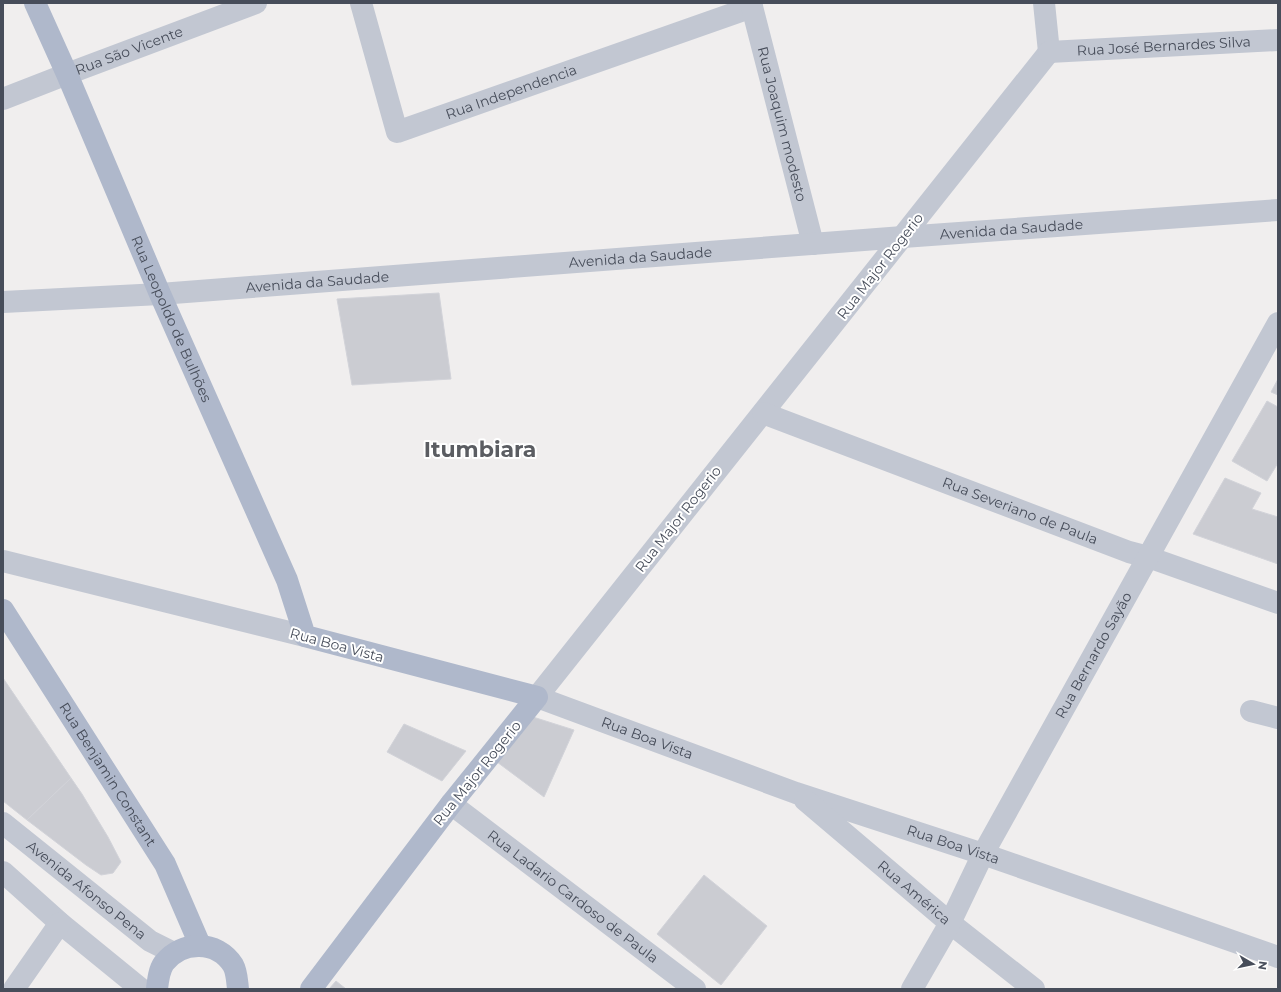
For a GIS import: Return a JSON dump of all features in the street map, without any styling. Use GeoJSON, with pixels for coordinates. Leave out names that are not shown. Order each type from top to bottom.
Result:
{"type":"FeatureCollection","features":[{"type":"Feature","properties":{"kind":"main road","name":"Rua Leopoldo de Bulhões"},"geometry":{"type":"LineString","coordinates":[[36,3],[160,294],[287,580],[305,636]]}},
{"type":"Feature","properties":{"kind":"main road","name":"Rua Benjamin Constant"},"geometry":{"type":"LineString","coordinates":[[3,610],[165,864],[200,946]]}},
{"type":"Feature","properties":{"kind":"main road","name":"Rua Boa Vista"},"geometry":{"type":"LineString","coordinates":[[305,636],[537,698]]}},
{"type":"Feature","properties":{"kind":"main road","name":"Rua Major Rogerio"},"geometry":{"type":"LineString","coordinates":[[311,989],[451,804],[537,698]]}},
{"type":"Feature","properties":{"kind":"main road"},"geometry":{"type":"LineString","coordinates":[[157,989],[158,976],[164,963],[174,953],[186,947],[200,946],[213,948],[224,955],[232,965],[240,985]]}},
{"type":"Feature","properties":{"kind":"street","name":"Rua São Vicente"},"geometry":{"type":"LineString","coordinates":[[3,99],[256,3]]}},
{"type":"Feature","properties":{"kind":"street","name":"Rua Independencia"},"geometry":{"type":"LineString","coordinates":[[361,3],[397,132],[752,5]]}},
{"type":"Feature","properties":{"kind":"street"},"geometry":{"type":"LineString","coordinates":[[1044,3],[1049,52]]}},
{"type":"Feature","properties":{"kind":"street","name":"Rua Joaquim modesto"},"geometry":{"type":"LineString","coordinates":[[752,5],[813,244]]}},
{"type":"Feature","properties":{"kind":"street","name":"Rua José Bernardes Silva"},"geometry":{"type":"LineString","coordinates":[[1049,52],[1278,40]]}},
{"type":"Feature","properties":{"kind":"street","name":"Rua Major Rogerio"},"geometry":{"type":"LineString","coordinates":[[537,698],[1049,52]]}},
{"type":"Feature","properties":{"kind":"street","name":"Avenida da Saudade"},"geometry":{"type":"LineString","coordinates":[[3,302],[160,294],[902,237],[1278,210]]}},
{"type":"Feature","properties":{"kind":"street","name":"Rua Bernardo Sayão"},"geometry":{"type":"LineString","coordinates":[[912,989],[950,923],[983,854],[1278,323]]}},
{"type":"Feature","properties":{"kind":"street","name":"Rua Severiano de Paula"},"geometry":{"type":"LineString","coordinates":[[763,413],[1114,546],[1278,603]]}},
{"type":"Feature","properties":{"kind":"street","name":"Rua Boa Vista"},"geometry":{"type":"LineString","coordinates":[[3,561],[305,636]]}},
{"type":"Feature","properties":{"kind":"street","name":"Rua Boa Vista"},"geometry":{"type":"LineString","coordinates":[[537,698],[796,793],[983,854],[1278,957]]}},
{"type":"Feature","properties":{"kind":"street"},"geometry":{"type":"LineString","coordinates":[[1251,711],[1278,718]]}},
{"type":"Feature","properties":{"kind":"street","name":"Rua América"},"geometry":{"type":"LineString","coordinates":[[796,793],[950,923],[1034,989]]}},
{"type":"Feature","properties":{"kind":"street","name":"Rua Ladario Cardoso de Paula"},"geometry":{"type":"LineString","coordinates":[[451,804],[695,989]]}},
{"type":"Feature","properties":{"kind":"street","name":"Avenida Afonso Pena"},"geometry":{"type":"LineString","coordinates":[[3,823],[150,941],[174,953]]}},
{"type":"Feature","properties":{"kind":"street"},"geometry":{"type":"LineString","coordinates":[[3,872],[60,923],[141,989]]}},
{"type":"Feature","properties":{"kind":"street"},"geometry":{"type":"LineString","coordinates":[[14,989],[60,923]]}},
{"type":"Feature","properties":{"kind":"building"},"geometry":{"type":"Polygon","coordinates":[[[439,293],[451,379],[352,385],[337,299],[439,293]]]}},
{"type":"Feature","properties":{"kind":"building"},"geometry":{"type":"Polygon","coordinates":[[[1278,379],[1278,395],[1271,392],[1278,379]]]}},
{"type":"Feature","properties":{"kind":"building"},"geometry":{"type":"Polygon","coordinates":[[[1267,401],[1278,407],[1278,463],[1267,481],[1232,461],[1267,401]]]}},
{"type":"Feature","properties":{"kind":"building"},"geometry":{"type":"Polygon","coordinates":[[[1225,478],[1261,493],[1252,509],[1278,517],[1278,564],[1193,534],[1225,478]]]}},
{"type":"Feature","properties":{"kind":"building"},"geometry":{"type":"Polygon","coordinates":[[[3,678],[71,778],[27,820],[3,801],[3,678]]]}},
{"type":"Feature","properties":{"kind":"building"},"geometry":{"type":"Polygon","coordinates":[[[533,717],[574,730],[544,797],[497,762],[533,717]]]}},
{"type":"Feature","properties":{"kind":"building"},"geometry":{"type":"Polygon","coordinates":[[[404,724],[466,751],[442,781],[387,752],[404,724]]]}},
{"type":"Feature","properties":{"kind":"building"},"geometry":{"type":"Polygon","coordinates":[[[71,778],[108,837],[121,862],[113,873],[101,875],[27,820],[71,778]]]}},
{"type":"Feature","properties":{"kind":"building"},"geometry":{"type":"Polygon","coordinates":[[[704,875],[767,926],[721,985],[657,934],[704,875]]]}},
{"type":"Feature","properties":{"kind":"building"},"geometry":{"type":"Polygon","coordinates":[[[336,981],[346,989],[329,989],[336,981]]]}},
{"type":"Feature","properties":{"kind":"district","name":"Itumbiara"},"geometry":{"type":"Point","coordinates":[480,449]}}]}
